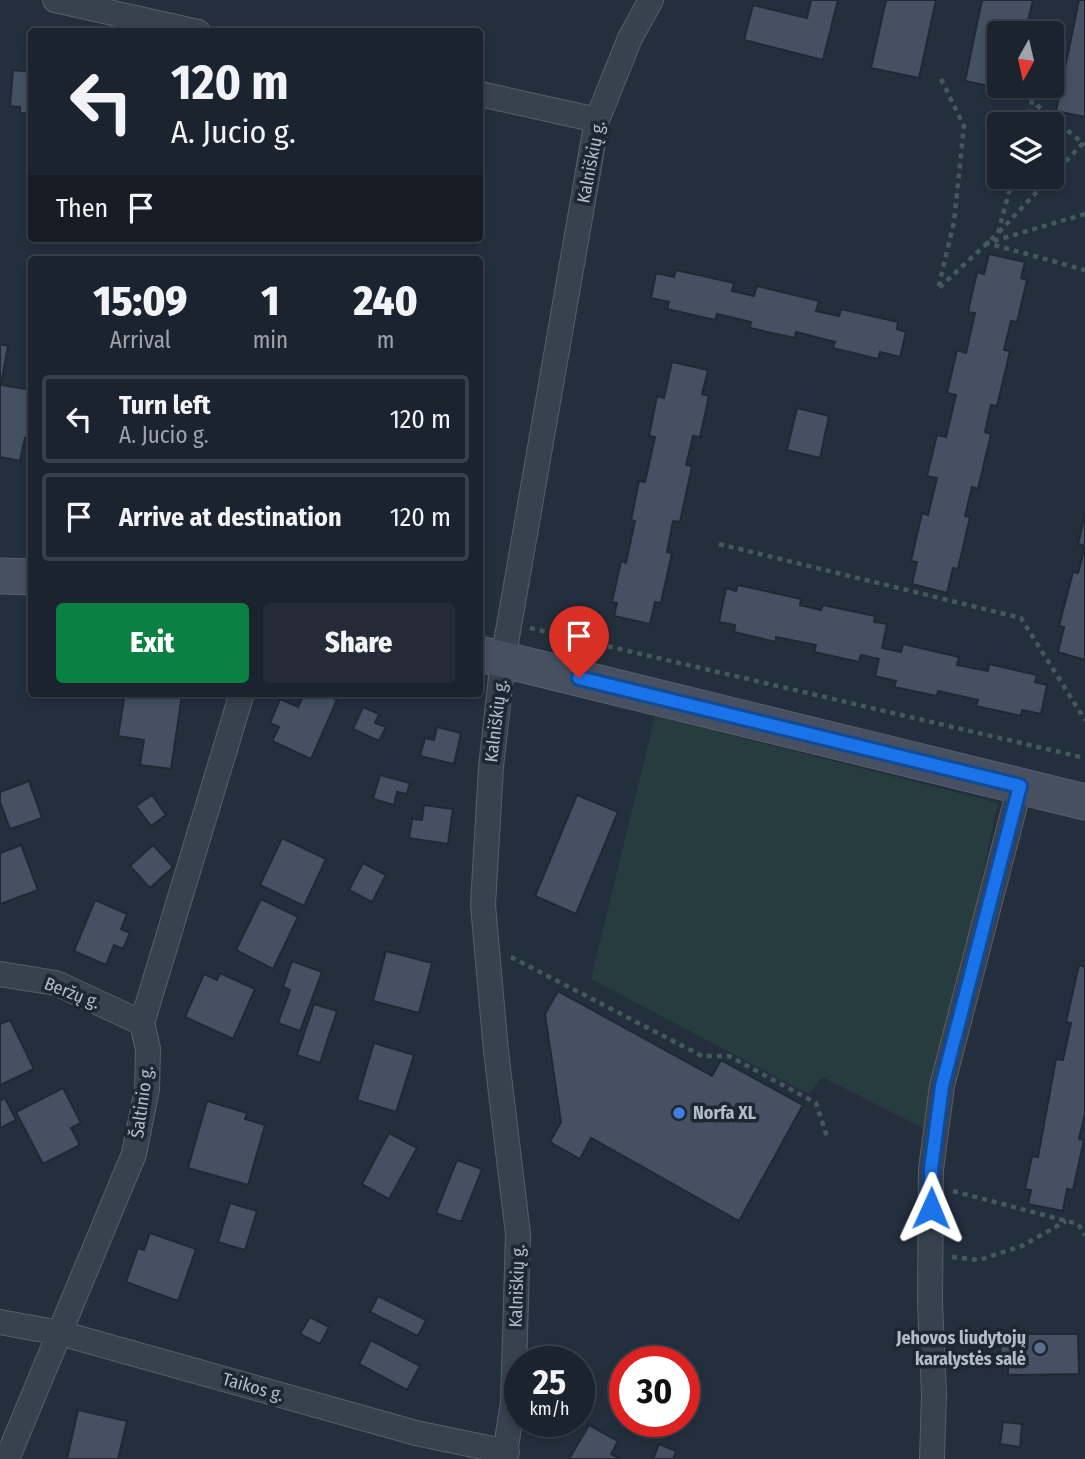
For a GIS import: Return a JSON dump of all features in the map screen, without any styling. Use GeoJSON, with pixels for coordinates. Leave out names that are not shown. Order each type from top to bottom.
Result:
{"type":"FeatureCollection","features":[{"type":"Feature","properties":{"kind":"street"},"geometry":{"type":"LineString","coordinates":[[55,0],[180,28]]}},
{"type":"Feature","properties":{"kind":"street","name":"Kalniškių g."},"geometry":{"type":"LineString","coordinates":[[508,1457],[513,1402],[518,1234],[496,1051],[484,905],[490,779],[491,657],[510,623],[597,120],[630,38],[651,0]]}},
{"type":"Feature","properties":{"kind":"street"},"geometry":{"type":"LineString","coordinates":[[483,95],[597,120]]}},
{"type":"Feature","properties":{"kind":"street"},"geometry":{"type":"LineString","coordinates":[[0,576],[28,577]]}},
{"type":"Feature","properties":{"kind":"street"},"geometry":{"type":"LineString","coordinates":[[491,657],[1085,802]]}},
{"type":"Feature","properties":{"kind":"street","name":"Šaltinio g."},"geometry":{"type":"LineString","coordinates":[[7,1459],[134,1154],[147,1089],[148,1049],[142,1023],[241,697]]}},
{"type":"Feature","properties":{"kind":"street"},"geometry":{"type":"LineString","coordinates":[[932,1459],[934,1394],[931,1185],[942,1086],[1020,786]]}},
{"type":"Feature","properties":{"kind":"street","name":"Beržų g."},"geometry":{"type":"LineString","coordinates":[[0,974],[56,983],[142,1023]]}},
{"type":"Feature","properties":{"kind":"street","name":"Taikos g."},"geometry":{"type":"LineString","coordinates":[[0,1322],[60,1333],[508,1457]]}},
{"type":"Feature","properties":{"kind":"path"},"geometry":{"type":"LineString","coordinates":[[941,79],[964,126],[954,222],[938,289],[998,233],[1039,189]]}},
{"type":"Feature","properties":{"kind":"path"},"geometry":{"type":"LineString","coordinates":[[1029,112],[1032,101],[1046,112]]}},
{"type":"Feature","properties":{"kind":"path"},"geometry":{"type":"LineString","coordinates":[[1064,127],[1084,143],[1064,163]]}},
{"type":"Feature","properties":{"kind":"path"},"geometry":{"type":"LineString","coordinates":[[998,233],[1010,189]]}},
{"type":"Feature","properties":{"kind":"path"},"geometry":{"type":"LineString","coordinates":[[987,243],[1085,214]]}},
{"type":"Feature","properties":{"kind":"path"},"geometry":{"type":"LineString","coordinates":[[987,243],[1085,270]]}},
{"type":"Feature","properties":{"kind":"path"},"geometry":{"type":"LineString","coordinates":[[719,544],[1021,618],[1085,720]]}},
{"type":"Feature","properties":{"kind":"path"},"geometry":{"type":"LineString","coordinates":[[510,623],[1085,758]]}},
{"type":"Feature","properties":{"kind":"path"},"geometry":{"type":"LineString","coordinates":[[488,952],[509,956],[702,1056],[729,1056],[816,1102],[828,1140]]}},
{"type":"Feature","properties":{"kind":"path"},"geometry":{"type":"LineString","coordinates":[[931,1185],[1078,1224],[1085,1236]]}},
{"type":"Feature","properties":{"kind":"path"},"geometry":{"type":"LineString","coordinates":[[931,1254],[979,1261],[1021,1246],[1066,1221]]}},
{"type":"Feature","properties":{"kind":"green space"},"geometry":{"type":"Polygon","coordinates":[[[655,716],[998,803],[927,1130],[822,1077],[809,1094],[591,979],[655,716]]]}},
{"type":"Feature","properties":{"kind":"building"},"geometry":{"type":"Polygon","coordinates":[[[811,0],[838,0],[823,60],[744,40],[753,5],[807,18],[811,0]]]}},
{"type":"Feature","properties":{"kind":"building"},"geometry":{"type":"Polygon","coordinates":[[[886,0],[936,0],[919,78],[871,68],[886,0]]]}},
{"type":"Feature","properties":{"kind":"building"},"geometry":{"type":"Polygon","coordinates":[[[982,0],[1033,0],[1028,21],[987,21],[987,86],[965,81],[982,0]]]}},
{"type":"Feature","properties":{"kind":"building"},"geometry":{"type":"Polygon","coordinates":[[[1079,0],[1085,0],[1085,117],[1056,111],[1059,98],[1064,98],[1064,72],[1079,0]]]}},
{"type":"Feature","properties":{"kind":"building"},"geometry":{"type":"Polygon","coordinates":[[[13,70],[28,72],[28,114],[20,113],[20,107],[10,106],[13,70]]]}},
{"type":"Feature","properties":{"kind":"building"},"geometry":{"type":"Polygon","coordinates":[[[989,254],[1025,262],[1021,278],[1027,280],[1017,322],[1011,321],[1004,350],[1010,351],[997,406],[991,405],[985,432],[991,434],[978,489],[972,487],[965,516],[970,517],[958,569],[953,568],[947,593],[912,584],[917,562],[911,561],[922,513],[928,515],[937,478],[927,476],[937,435],[946,437],[956,395],[947,393],[957,350],[966,353],[975,313],[968,312],[977,272],[984,274],[989,254]]]}},
{"type":"Feature","properties":{"kind":"building"},"geometry":{"type":"Polygon","coordinates":[[[676,270],[734,283],[732,291],[754,296],[757,286],[819,301],[816,311],[839,316],[841,309],[898,322],[897,329],[906,332],[900,357],[880,352],[878,359],[833,348],[835,342],[796,332],[795,338],[750,328],[751,322],[717,314],[715,320],[667,309],[669,302],[651,298],[656,273],[674,277],[676,270]]]}},
{"type":"Feature","properties":{"kind":"building"},"geometry":{"type":"Polygon","coordinates":[[[0,344],[8,346],[1,385],[28,389],[28,438],[25,438],[20,461],[0,457],[0,344]]]}},
{"type":"Feature","properties":{"kind":"building"},"geometry":{"type":"Polygon","coordinates":[[[672,362],[708,370],[702,394],[709,396],[700,437],[693,436],[686,465],[692,466],[680,522],[673,521],[667,552],[672,553],[661,603],[655,602],[650,624],[614,616],[617,603],[612,602],[621,561],[626,563],[635,521],[631,520],[639,481],[645,482],[655,437],[649,436],[657,396],[664,398],[672,362]]]}},
{"type":"Feature","properties":{"kind":"building"},"geometry":{"type":"Polygon","coordinates":[[[797,408],[829,416],[820,458],[787,450],[797,408]]]}},
{"type":"Feature","properties":{"kind":"building"},"geometry":{"type":"Polygon","coordinates":[[[1085,514],[1085,546],[1078,544],[1085,514]]]}},
{"type":"Feature","properties":{"kind":"building"},"geometry":{"type":"Polygon","coordinates":[[[1085,546],[1085,660],[1058,652],[1064,627],[1059,626],[1073,572],[1078,573],[1085,546]]]}},
{"type":"Feature","properties":{"kind":"building"},"geometry":{"type":"Polygon","coordinates":[[[738,585],[801,599],[800,605],[821,610],[823,605],[875,616],[874,622],[887,624],[882,648],[901,652],[903,644],[959,657],[957,665],[988,671],[989,664],[1037,675],[1035,682],[1047,685],[1041,714],[1022,710],[1021,716],[976,706],[978,700],[938,691],[937,696],[894,687],[896,681],[875,676],[879,659],[861,655],[859,662],[814,652],[816,645],[776,637],[776,642],[734,632],[735,625],[719,622],[726,588],[736,591],[738,585]]]}},
{"type":"Feature","properties":{"kind":"building"},"geometry":{"type":"Polygon","coordinates":[[[124,697],[182,697],[171,769],[140,765],[144,740],[118,736],[124,697]]]}},
{"type":"Feature","properties":{"kind":"building"},"geometry":{"type":"Polygon","coordinates":[[[303,697],[331,697],[337,700],[311,759],[272,741],[279,727],[270,723],[280,699],[298,707],[303,697]]]}},
{"type":"Feature","properties":{"kind":"building"},"geometry":{"type":"Polygon","coordinates":[[[363,707],[379,714],[375,723],[386,727],[379,741],[353,729],[363,707]]]}},
{"type":"Feature","properties":{"kind":"building"},"geometry":{"type":"Polygon","coordinates":[[[437,727],[461,733],[454,764],[420,756],[425,738],[434,740],[437,727]]]}},
{"type":"Feature","properties":{"kind":"building"},"geometry":{"type":"Polygon","coordinates":[[[380,775],[410,783],[407,794],[397,792],[394,805],[373,799],[380,775]]]}},
{"type":"Feature","properties":{"kind":"building"},"geometry":{"type":"Polygon","coordinates":[[[29,781],[42,818],[10,829],[0,802],[0,792],[29,781]]]}},
{"type":"Feature","properties":{"kind":"building"},"geometry":{"type":"Polygon","coordinates":[[[152,795],[166,815],[151,826],[136,806],[152,795]]]}},
{"type":"Feature","properties":{"kind":"building"},"geometry":{"type":"Polygon","coordinates":[[[577,795],[618,812],[576,914],[535,896],[577,795]]]}},
{"type":"Feature","properties":{"kind":"building"},"geometry":{"type":"Polygon","coordinates":[[[424,805],[453,809],[448,844],[409,838],[412,819],[422,820],[424,805]]]}},
{"type":"Feature","properties":{"kind":"building"},"geometry":{"type":"Polygon","coordinates":[[[282,838],[326,859],[304,906],[260,885],[282,838]]]}},
{"type":"Feature","properties":{"kind":"building"},"geometry":{"type":"Polygon","coordinates":[[[21,845],[38,890],[0,904],[0,853],[21,845]]]}},
{"type":"Feature","properties":{"kind":"building"},"geometry":{"type":"Polygon","coordinates":[[[153,845],[173,867],[150,888],[130,866],[153,845]]]}},
{"type":"Feature","properties":{"kind":"building"},"geometry":{"type":"Polygon","coordinates":[[[363,863],[386,875],[372,902],[349,890],[363,863]]]}},
{"type":"Feature","properties":{"kind":"building"},"geometry":{"type":"Polygon","coordinates":[[[261,899],[298,917],[273,969],[236,950],[261,899]]]}},
{"type":"Feature","properties":{"kind":"building"},"geometry":{"type":"Polygon","coordinates":[[[95,900],[127,914],[121,929],[130,933],[123,949],[114,945],[106,965],[74,951],[95,900]]]}},
{"type":"Feature","properties":{"kind":"building"},"geometry":{"type":"Polygon","coordinates":[[[386,951],[432,963],[419,1013],[373,1001],[386,951]]]}},
{"type":"Feature","properties":{"kind":"building"},"geometry":{"type":"Polygon","coordinates":[[[292,961],[322,972],[300,1031],[278,1023],[290,990],[283,987],[292,961]]]}},
{"type":"Feature","properties":{"kind":"building"},"geometry":{"type":"Polygon","coordinates":[[[1079,965],[1085,967],[1085,1114],[1079,1139],[1084,1140],[1073,1190],[1067,1189],[1063,1211],[1028,1204],[1031,1190],[1025,1189],[1032,1156],[1038,1157],[1056,1059],[1063,1060],[1071,1023],[1066,1022],[1079,965]]]}},
{"type":"Feature","properties":{"kind":"building"},"geometry":{"type":"Polygon","coordinates":[[[220,973],[255,989],[233,1039],[185,1017],[204,974],[217,980],[220,973]]]}},
{"type":"Feature","properties":{"kind":"building","name":"Norfa XL"},"geometry":{"type":"Polygon","coordinates":[[[558,991],[712,1076],[721,1060],[803,1105],[739,1221],[591,1138],[580,1159],[550,1142],[561,1122],[545,1014],[558,991]]]}},
{"type":"Feature","properties":{"kind":"building"},"geometry":{"type":"Polygon","coordinates":[[[314,1004],[337,1011],[320,1063],[297,1055],[314,1004]]]}},
{"type":"Feature","properties":{"kind":"building"},"geometry":{"type":"Polygon","coordinates":[[[10,1020],[34,1069],[0,1085],[0,1024],[10,1020]]]}},
{"type":"Feature","properties":{"kind":"building"},"geometry":{"type":"Polygon","coordinates":[[[374,1043],[414,1055],[396,1112],[357,1100],[374,1043]]]}},
{"type":"Feature","properties":{"kind":"building"},"geometry":{"type":"Polygon","coordinates":[[[63,1088],[81,1123],[71,1128],[80,1145],[43,1164],[16,1112],[63,1088]]]}},
{"type":"Feature","properties":{"kind":"building"},"geometry":{"type":"Polygon","coordinates":[[[5,1098],[16,1120],[0,1128],[0,1101],[5,1098]]]}},
{"type":"Feature","properties":{"kind":"building"},"geometry":{"type":"Polygon","coordinates":[[[207,1101],[247,1113],[245,1119],[265,1125],[248,1185],[188,1168],[207,1101]]]}},
{"type":"Feature","properties":{"kind":"building"},"geometry":{"type":"Polygon","coordinates":[[[389,1133],[417,1148],[389,1199],[362,1184],[389,1133]]]}},
{"type":"Feature","properties":{"kind":"building"},"geometry":{"type":"Polygon","coordinates":[[[457,1160],[482,1169],[461,1222],[436,1213],[457,1160]]]}},
{"type":"Feature","properties":{"kind":"building"},"geometry":{"type":"Polygon","coordinates":[[[230,1203],[257,1211],[245,1250],[218,1242],[230,1203]]]}},
{"type":"Feature","properties":{"kind":"building"},"geometry":{"type":"Polygon","coordinates":[[[150,1233],[196,1249],[178,1301],[126,1282],[138,1248],[144,1250],[150,1233]]]}},
{"type":"Feature","properties":{"kind":"building"},"geometry":{"type":"Polygon","coordinates":[[[378,1296],[426,1320],[418,1336],[370,1312],[378,1296]]]}},
{"type":"Feature","properties":{"kind":"building"},"geometry":{"type":"Polygon","coordinates":[[[310,1317],[329,1327],[320,1344],[300,1334],[310,1317]]]}},
{"type":"Feature","properties":{"kind":"building","name":"Jehovos liudytojų karalystės salė"},"geometry":{"type":"Polygon","coordinates":[[[1001,1334],[1078,1334],[1079,1374],[1008,1375],[1008,1363],[1000,1362],[1001,1334]]]}},
{"type":"Feature","properties":{"kind":"building"},"geometry":{"type":"Polygon","coordinates":[[[371,1340],[420,1366],[407,1390],[359,1364],[371,1340]]]}},
{"type":"Feature","properties":{"kind":"building"},"geometry":{"type":"Polygon","coordinates":[[[78,1410],[127,1421],[118,1459],[67,1459],[78,1410]]]}},
{"type":"Feature","properties":{"kind":"building"},"geometry":{"type":"Polygon","coordinates":[[[1003,1422],[1022,1424],[1020,1447],[1000,1444],[1003,1422]]]}},
{"type":"Feature","properties":{"kind":"building"},"geometry":{"type":"Polygon","coordinates":[[[595,1428],[618,1441],[611,1454],[620,1459],[569,1459],[582,1437],[595,1437],[595,1428]]]}},
{"type":"Feature","properties":{"kind":"building"},"geometry":{"type":"Polygon","coordinates":[[[659,1444],[676,1451],[673,1459],[653,1459],[659,1444]]]}},
{"type":"Feature","properties":{"kind":"place","name":"Norfa XL"},"geometry":{"type":"Point","coordinates":[679,1113]}},
{"type":"Feature","properties":{"kind":"place","name":"Jehovos liudytojų karalystės salė"},"geometry":{"type":"Point","coordinates":[1040,1348]}},
{"type":"Feature","properties":{"kind":"route"},"geometry":{"type":"LineString","coordinates":[[579,678],[1020,786],[942,1086],[931,1169],[931,1208]]}}]}
